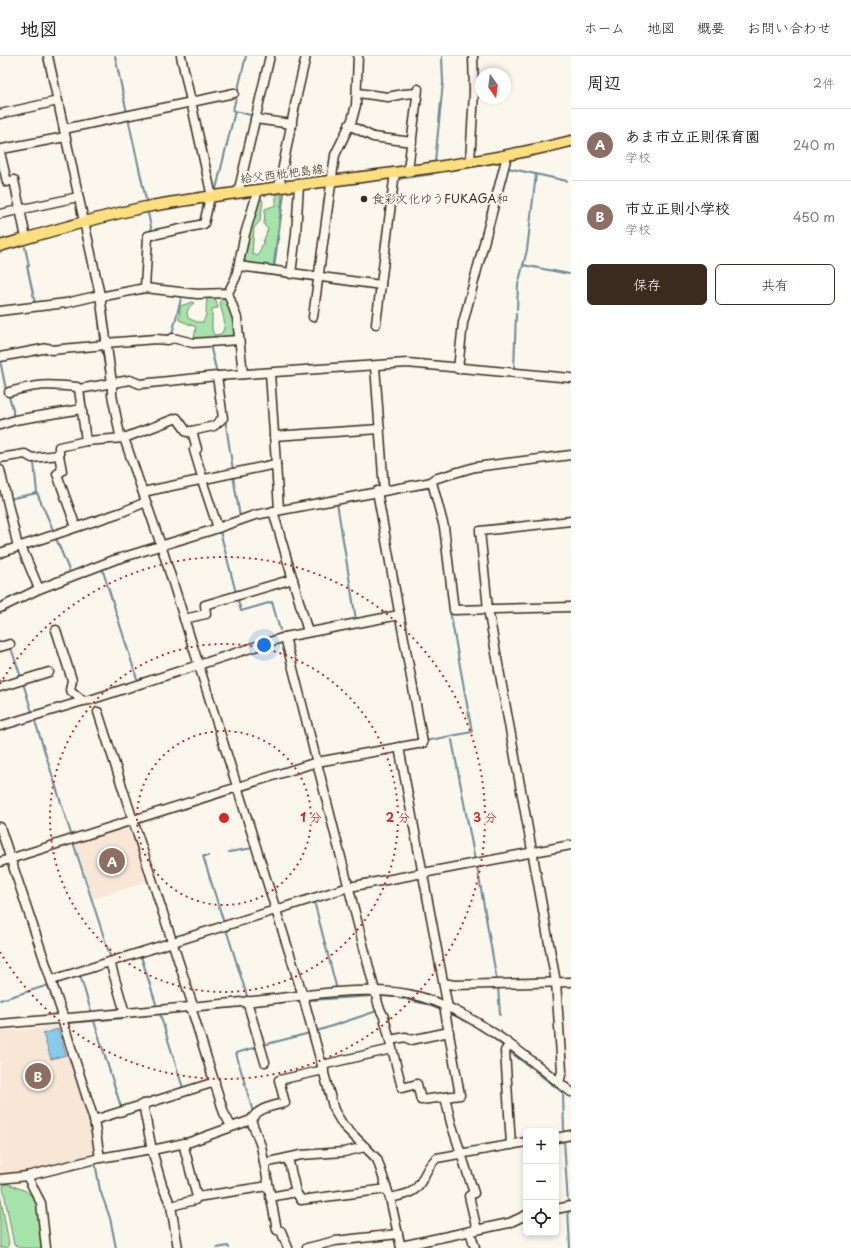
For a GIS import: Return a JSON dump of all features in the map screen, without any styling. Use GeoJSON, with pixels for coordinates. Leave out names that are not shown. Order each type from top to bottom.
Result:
{"type":"FeatureCollection","features":[{"type":"Feature","properties":{"kind":"main road","name":"給父西枇杷島線"},"geometry":{"type":"LineString","coordinates":[[0,246],[84,222],[144,208],[279,187],[470,162],[571,144]]}},
{"type":"Feature","properties":{"kind":"street"},"geometry":{"type":"LineString","coordinates":[[145,288],[148,236],[204,224],[211,197],[181,56]]}},
{"type":"Feature","properties":{"kind":"street"},"geometry":{"type":"LineString","coordinates":[[238,193],[270,56]]}},
{"type":"Feature","properties":{"kind":"street"},"geometry":{"type":"LineString","coordinates":[[279,187],[306,56]]}},
{"type":"Feature","properties":{"kind":"street"},"geometry":{"type":"LineString","coordinates":[[313,317],[335,155],[349,125],[358,93],[358,56]]}},
{"type":"Feature","properties":{"kind":"street"},"geometry":{"type":"LineString","coordinates":[[470,162],[474,92],[473,56]]}},
{"type":"Feature","properties":{"kind":"street"},"geometry":{"type":"LineString","coordinates":[[51,57],[64,133],[100,296],[112,382],[112,395],[120,435],[124,438],[161,545],[303,996],[338,1119],[377,1159],[390,1198],[401,1247],[509,1223],[523,1216]]}},
{"type":"Feature","properties":{"kind":"street"},"geometry":{"type":"LineString","coordinates":[[358,93],[388,97],[418,91],[408,170]]}},
{"type":"Feature","properties":{"kind":"street"},"geometry":{"type":"LineString","coordinates":[[26,238],[14,180],[7,182],[0,152],[2,149],[191,102],[234,93]]}},
{"type":"Feature","properties":{"kind":"street"},"geometry":{"type":"LineString","coordinates":[[0,114],[58,101]]}},
{"type":"Feature","properties":{"kind":"street"},"geometry":{"type":"LineString","coordinates":[[255,119],[292,124]]}},
{"type":"Feature","properties":{"kind":"street"},"geometry":{"type":"LineString","coordinates":[[349,125],[372,137],[412,142]]}},
{"type":"Feature","properties":{"kind":"street"},"geometry":{"type":"LineString","coordinates":[[458,368],[464,322],[507,156]]}},
{"type":"Feature","properties":{"kind":"street"},"geometry":{"type":"LineString","coordinates":[[376,324],[395,172]]}},
{"type":"Feature","properties":{"kind":"street"},"geometry":{"type":"LineString","coordinates":[[291,274],[296,234],[299,185]]}},
{"type":"Feature","properties":{"kind":"street"},"geometry":{"type":"LineString","coordinates":[[243,374],[235,310],[228,294],[236,277],[258,190]]}},
{"type":"Feature","properties":{"kind":"street"},"geometry":{"type":"LineString","coordinates":[[0,214],[78,197]]}},
{"type":"Feature","properties":{"kind":"street"},"geometry":{"type":"LineString","coordinates":[[239,266],[381,286]]}},
{"type":"Feature","properties":{"kind":"street"},"geometry":{"type":"LineString","coordinates":[[0,311],[66,303],[145,288],[197,294],[228,294]]}},
{"type":"Feature","properties":{"kind":"street"},"geometry":{"type":"LineString","coordinates":[[0,357],[28,352],[29,350],[48,348],[50,350],[156,339],[168,340],[173,338],[193,343],[239,340]]}},
{"type":"Feature","properties":{"kind":"street"},"geometry":{"type":"LineString","coordinates":[[9,392],[42,384],[77,387],[78,389],[130,380],[140,384],[217,376],[407,363],[571,378]]}},
{"type":"Feature","properties":{"kind":"street"},"geometry":{"type":"LineString","coordinates":[[0,862],[317,762],[423,743],[400,615],[380,490],[380,429],[375,366]]}},
{"type":"Feature","properties":{"kind":"street"},"geometry":{"type":"LineString","coordinates":[[270,372],[276,464],[276,510],[308,632]]}},
{"type":"Feature","properties":{"kind":"street"},"geometry":{"type":"LineString","coordinates":[[76,527],[57,474],[62,471],[59,447],[86,441],[124,438],[177,418],[187,432],[214,426],[223,418],[217,376]]}},
{"type":"Feature","properties":{"kind":"street"},"geometry":{"type":"LineString","coordinates":[[78,389],[86,441]]}},
{"type":"Feature","properties":{"kind":"street"},"geometry":{"type":"LineString","coordinates":[[0,425],[15,420],[82,408]]}},
{"type":"Feature","properties":{"kind":"street"},"geometry":{"type":"LineString","coordinates":[[274,436],[380,429]]}},
{"type":"Feature","properties":{"kind":"street"},"geometry":{"type":"LineString","coordinates":[[192,431],[198,449],[194,450],[218,528]]}},
{"type":"Feature","properties":{"kind":"street"},"geometry":{"type":"LineString","coordinates":[[0,458],[26,454],[32,458],[60,455]]}},
{"type":"Feature","properties":{"kind":"street"},"geometry":{"type":"LineString","coordinates":[[1,606],[38,590],[161,545],[255,515],[380,490],[432,482],[434,479],[475,467],[571,455]]}},
{"type":"Feature","properties":{"kind":"street"},"geometry":{"type":"LineString","coordinates":[[143,492],[276,464]]}},
{"type":"Feature","properties":{"kind":"street"},"geometry":{"type":"LineString","coordinates":[[0,470],[20,547],[38,590]]}},
{"type":"Feature","properties":{"kind":"street"},"geometry":{"type":"LineString","coordinates":[[432,482],[444,527],[454,610],[571,607]]}},
{"type":"Feature","properties":{"kind":"street"},"geometry":{"type":"LineString","coordinates":[[0,553],[122,512],[146,502]]}},
{"type":"Feature","properties":{"kind":"street"},"geometry":{"type":"LineString","coordinates":[[559,1083],[562,1071],[556,982],[488,609],[480,531],[571,521]]}},
{"type":"Feature","properties":{"kind":"street"},"geometry":{"type":"LineString","coordinates":[[184,619],[206,614],[205,605],[293,579]]}},
{"type":"Feature","properties":{"kind":"street"},"geometry":{"type":"LineString","coordinates":[[0,726],[90,700],[285,637],[400,615]]}},
{"type":"Feature","properties":{"kind":"street"},"geometry":{"type":"LineString","coordinates":[[56,630],[72,680],[70,690],[83,701]]}},
{"type":"Feature","properties":{"kind":"street"},"geometry":{"type":"LineString","coordinates":[[285,637],[350,887],[379,1007],[390,1040],[402,1088],[417,1084],[421,1100],[460,1095],[449,1032],[444,983],[399,747]]}},
{"type":"Feature","properties":{"kind":"street"},"geometry":{"type":"LineString","coordinates":[[0,647],[10,644]]}},
{"type":"Feature","properties":{"kind":"street"},"geometry":{"type":"LineString","coordinates":[[0,687],[49,672]]}},
{"type":"Feature","properties":{"kind":"street"},"geometry":{"type":"LineString","coordinates":[[98,712],[172,942],[224,1113],[231,1126]]}},
{"type":"Feature","properties":{"kind":"street"},"geometry":{"type":"LineString","coordinates":[[0,827],[52,980],[94,1120],[100,1158]]}},
{"type":"Feature","properties":{"kind":"street"},"geometry":{"type":"LineString","coordinates":[[52,980],[350,887],[422,872],[571,846]]}},
{"type":"Feature","properties":{"kind":"street"},"geometry":{"type":"LineString","coordinates":[[110,962],[125,1013]]}},
{"type":"Feature","properties":{"kind":"street"},"geometry":{"type":"LineString","coordinates":[[444,983],[454,985],[571,982]]}},
{"type":"Feature","properties":{"kind":"street"},"geometry":{"type":"LineString","coordinates":[[0,1024],[376,990],[404,993],[446,1007],[475,1020],[571,1092]]}},
{"type":"Feature","properties":{"kind":"street"},"geometry":{"type":"LineString","coordinates":[[247,1001],[265,1062]]}},
{"type":"Feature","properties":{"kind":"street"},"geometry":{"type":"LineString","coordinates":[[390,1040],[406,1037],[411,1040],[449,1032]]}},
{"type":"Feature","properties":{"kind":"street"},"geometry":{"type":"LineString","coordinates":[[509,1045],[505,1050],[511,1145]]}},
{"type":"Feature","properties":{"kind":"street"},"geometry":{"type":"LineString","coordinates":[[0,1179],[27,1176],[100,1158],[152,1150],[182,1143],[251,1120],[254,1114],[261,1110],[285,1103],[279,1080],[392,1049]]}},
{"type":"Feature","properties":{"kind":"street"},"geometry":{"type":"LineString","coordinates":[[94,1120],[215,1082]]}},
{"type":"Feature","properties":{"kind":"street"},"geometry":{"type":"LineString","coordinates":[[445,1097],[474,1194],[469,1196],[475,1248]]}},
{"type":"Feature","properties":{"kind":"street"},"geometry":{"type":"LineString","coordinates":[[143,1104],[152,1150],[162,1185],[171,1206],[178,1248]]}},
{"type":"Feature","properties":{"kind":"street"},"geometry":{"type":"LineString","coordinates":[[251,1120],[261,1146],[277,1230],[281,1231],[288,1248]]}},
{"type":"Feature","properties":{"kind":"street"},"geometry":{"type":"LineString","coordinates":[[559,1137],[571,1135]]}},
{"type":"Feature","properties":{"kind":"street"},"geometry":{"type":"LineString","coordinates":[[182,1143],[197,1197]]}},
{"type":"Feature","properties":{"kind":"street"},"geometry":{"type":"LineString","coordinates":[[390,1198],[413,1191],[419,1185],[429,1164],[437,1158],[523,1143]]}},
{"type":"Feature","properties":{"kind":"street"},"geometry":{"type":"LineString","coordinates":[[264,1163],[288,1158],[344,1152],[365,1147]]}},
{"type":"Feature","properties":{"kind":"street"},"geometry":{"type":"LineString","coordinates":[[288,1158],[296,1192],[301,1200],[387,1189]]}},
{"type":"Feature","properties":{"kind":"street"},"geometry":{"type":"LineString","coordinates":[[27,1176],[41,1203],[46,1248]]}},
{"type":"Feature","properties":{"kind":"street"},"geometry":{"type":"LineString","coordinates":[[171,1206],[195,1200],[197,1197],[268,1186]]}},
{"type":"Feature","properties":{"kind":"street"},"geometry":{"type":"LineString","coordinates":[[270,1197],[296,1192]]}},
{"type":"Feature","properties":{"kind":"street"},"geometry":{"type":"LineString","coordinates":[[559,1208],[571,1206],[571,1211]]}},
{"type":"Feature","properties":{"kind":"street"},"geometry":{"type":"LineString","coordinates":[[307,1248],[336,1245],[398,1234]]}},
{"type":"Feature","properties":{"kind":"shaded area"},"geometry":{"type":"Polygon","coordinates":[[[129,824],[132,825],[149,881],[93,899],[74,841],[129,824]]]}},
{"type":"Feature","properties":{"kind":"shaded area"},"geometry":{"type":"Polygon","coordinates":[[[61,1026],[90,1120],[96,1155],[95,1157],[40,1171],[0,1176],[0,1032],[61,1026]]]}},
{"type":"Feature","properties":{"kind":"green space"},"geometry":{"type":"Polygon","coordinates":[[[281,194],[282,197],[273,268],[247,264],[243,257],[259,197],[263,202],[260,221],[254,228],[252,254],[258,256],[268,229],[264,225],[265,209],[276,205],[276,196],[281,194]]]}},
{"type":"Feature","properties":{"kind":"green space"},"geometry":{"type":"Polygon","coordinates":[[[208,297],[216,300],[218,308],[212,309],[212,330],[214,335],[221,334],[223,330],[224,322],[220,301],[224,297],[227,298],[234,314],[236,338],[194,339],[196,327],[179,320],[180,306],[192,302],[194,303],[188,310],[188,318],[197,322],[203,322],[206,315],[206,303],[208,297]]]}},
{"type":"Feature","properties":{"kind":"green space"},"geometry":{"type":"Polygon","coordinates":[[[8,1184],[26,1191],[37,1201],[42,1248],[18,1248],[14,1245],[3,1187],[4,1185],[8,1184]]]}},
{"type":"Feature","properties":{"kind":"green space"},"geometry":{"type":"Polygon","coordinates":[[[0,1194],[9,1243],[7,1248],[0,1248],[0,1194]]]}},
{"type":"Feature","properties":{"kind":"water"},"geometry":{"type":"Polygon","coordinates":[[[58,1029],[66,1055],[51,1059],[43,1034],[58,1029]]]}},
{"type":"Feature","properties":{"kind":"waterway"},"geometry":{"type":"LineString","coordinates":[[115,56],[127,113]]}},
{"type":"Feature","properties":{"kind":"waterway"},"geometry":{"type":"LineString","coordinates":[[235,111],[233,110],[246,56]]}},
{"type":"Feature","properties":{"kind":"waterway"},"geometry":{"type":"LineString","coordinates":[[271,70],[274,56]]}},
{"type":"Feature","properties":{"kind":"waterway"},"geometry":{"type":"LineString","coordinates":[[435,162],[443,82],[442,56]]}},
{"type":"Feature","properties":{"kind":"waterway"},"geometry":{"type":"LineString","coordinates":[[216,189],[235,111],[254,116]]}},
{"type":"Feature","properties":{"kind":"waterway"},"geometry":{"type":"LineString","coordinates":[[128,118],[146,200]]}},
{"type":"Feature","properties":{"kind":"waterway"},"geometry":{"type":"LineString","coordinates":[[508,168],[567,181]]}},
{"type":"Feature","properties":{"kind":"waterway"},"geometry":{"type":"LineString","coordinates":[[398,179],[433,174]]}},
{"type":"Feature","properties":{"kind":"waterway"},"geometry":{"type":"LineString","coordinates":[[517,309],[518,285],[527,250],[536,174]]}},
{"type":"Feature","properties":{"kind":"waterway"},"geometry":{"type":"LineString","coordinates":[[3,182],[4,187],[11,185],[13,197]]}},
{"type":"Feature","properties":{"kind":"waterway"},"geometry":{"type":"LineString","coordinates":[[274,268],[284,193]]}},
{"type":"Feature","properties":{"kind":"waterway"},"geometry":{"type":"LineString","coordinates":[[148,213],[152,232]]}},
{"type":"Feature","properties":{"kind":"waterway"},"geometry":{"type":"LineString","coordinates":[[25,247],[29,266],[27,266],[35,303]]}},
{"type":"Feature","properties":{"kind":"waterway"},"geometry":{"type":"LineString","coordinates":[[523,265],[569,274]]}},
{"type":"Feature","properties":{"kind":"waterway"},"geometry":{"type":"LineString","coordinates":[[172,334],[182,295]]}},
{"type":"Feature","properties":{"kind":"waterway"},"geometry":{"type":"LineString","coordinates":[[97,300],[101,343]]}},
{"type":"Feature","properties":{"kind":"waterway"},"geometry":{"type":"LineString","coordinates":[[514,370],[516,313]]}},
{"type":"Feature","properties":{"kind":"waterway"},"geometry":{"type":"LineString","coordinates":[[210,345],[217,373]]}},
{"type":"Feature","properties":{"kind":"waterway"},"geometry":{"type":"LineString","coordinates":[[102,349],[107,377]]}},
{"type":"Feature","properties":{"kind":"waterway"},"geometry":{"type":"LineString","coordinates":[[0,360],[6,390]]}},
{"type":"Feature","properties":{"kind":"waterway"},"geometry":{"type":"LineString","coordinates":[[8,394],[13,409],[13,419]]}},
{"type":"Feature","properties":{"kind":"waterway"},"geometry":{"type":"LineString","coordinates":[[225,419],[233,470]]}},
{"type":"Feature","properties":{"kind":"waterway"},"geometry":{"type":"LineString","coordinates":[[34,462],[37,493],[54,532]]}},
{"type":"Feature","properties":{"kind":"waterway"},"geometry":{"type":"LineString","coordinates":[[233,476],[240,517]]}},
{"type":"Feature","properties":{"kind":"waterway"},"geometry":{"type":"LineString","coordinates":[[403,491],[429,488],[430,490]]}},
{"type":"Feature","properties":{"kind":"waterway"},"geometry":{"type":"LineString","coordinates":[[9,499],[37,493]]}},
{"type":"Feature","properties":{"kind":"waterway"},"geometry":{"type":"LineString","coordinates":[[337,503],[356,620]]}},
{"type":"Feature","properties":{"kind":"waterway"},"geometry":{"type":"LineString","coordinates":[[220,531],[236,593]]}},
{"type":"Feature","properties":{"kind":"waterway"},"geometry":{"type":"LineString","coordinates":[[210,535],[219,532]]}},
{"type":"Feature","properties":{"kind":"waterway"},"geometry":{"type":"LineString","coordinates":[[55,536],[69,570]]}},
{"type":"Feature","properties":{"kind":"waterway"},"geometry":{"type":"LineString","coordinates":[[111,565],[120,562]]}},
{"type":"Feature","properties":{"kind":"waterway"},"geometry":{"type":"LineString","coordinates":[[102,568],[138,682]]}},
{"type":"Feature","properties":{"kind":"waterway"},"geometry":{"type":"LineString","coordinates":[[238,600],[241,611],[272,602],[280,630]]}},
{"type":"Feature","properties":{"kind":"waterway"},"geometry":{"type":"LineString","coordinates":[[0,613],[7,609]]}},
{"type":"Feature","properties":{"kind":"waterway"},"geometry":{"type":"LineString","coordinates":[[425,741],[472,732],[450,611]]}},
{"type":"Feature","properties":{"kind":"waterway"},"geometry":{"type":"LineString","coordinates":[[9,648],[12,651],[21,677]]}},
{"type":"Feature","properties":{"kind":"waterway"},"geometry":{"type":"LineString","coordinates":[[23,683],[32,712]]}},
{"type":"Feature","properties":{"kind":"waterway"},"geometry":{"type":"LineString","coordinates":[[35,721],[72,837]]}},
{"type":"Feature","properties":{"kind":"waterway"},"geometry":{"type":"LineString","coordinates":[[452,740],[475,860]]}},
{"type":"Feature","properties":{"kind":"waterway"},"geometry":{"type":"LineString","coordinates":[[73,842],[111,959]]}},
{"type":"Feature","properties":{"kind":"waterway"},"geometry":{"type":"LineString","coordinates":[[229,852],[253,848]]}},
{"type":"Feature","properties":{"kind":"waterway"},"geometry":{"type":"LineString","coordinates":[[208,856],[203,856],[224,923]]}},
{"type":"Feature","properties":{"kind":"waterway"},"geometry":{"type":"LineString","coordinates":[[477,866],[497,981]]}},
{"type":"Feature","properties":{"kind":"waterway"},"geometry":{"type":"LineString","coordinates":[[314,901],[336,986]]}},
{"type":"Feature","properties":{"kind":"waterway"},"geometry":{"type":"LineString","coordinates":[[226,929],[247,996]]}},
{"type":"Feature","properties":{"kind":"waterway"},"geometry":{"type":"LineString","coordinates":[[139,956],[141,956],[156,1004]]}},
{"type":"Feature","properties":{"kind":"waterway"},"geometry":{"type":"LineString","coordinates":[[80,975],[91,1011]]}},
{"type":"Feature","properties":{"kind":"waterway"},"geometry":{"type":"LineString","coordinates":[[0,1000],[49,985],[49,987]]}},
{"type":"Feature","properties":{"kind":"waterway"},"geometry":{"type":"LineString","coordinates":[[498,986],[500,1015]]}},
{"type":"Feature","properties":{"kind":"waterway"},"geometry":{"type":"LineString","coordinates":[[311,1000],[373,996]]}},
{"type":"Feature","properties":{"kind":"waterway"},"geometry":{"type":"LineString","coordinates":[[380,996],[394,997]]}},
{"type":"Feature","properties":{"kind":"waterway"},"geometry":{"type":"LineString","coordinates":[[399,998],[404,999]]}},
{"type":"Feature","properties":{"kind":"waterway"},"geometry":{"type":"LineString","coordinates":[[408,1000],[426,1004]]}},
{"type":"Feature","properties":{"kind":"waterway"},"geometry":{"type":"LineString","coordinates":[[252,1005],[299,1001]]}},
{"type":"Feature","properties":{"kind":"waterway"},"geometry":{"type":"LineString","coordinates":[[196,1011],[245,1006]]}},
{"type":"Feature","properties":{"kind":"waterway"},"geometry":{"type":"LineString","coordinates":[[431,1006],[441,1010]]}},
{"type":"Feature","properties":{"kind":"waterway"},"geometry":{"type":"LineString","coordinates":[[129,1017],[189,1011]]}},
{"type":"Feature","properties":{"kind":"waterway"},"geometry":{"type":"LineString","coordinates":[[317,1031],[377,1011]]}},
{"type":"Feature","properties":{"kind":"waterway"},"geometry":{"type":"LineString","coordinates":[[448,1012],[464,1020]]}},
{"type":"Feature","properties":{"kind":"waterway"},"geometry":{"type":"LineString","coordinates":[[160,1014],[183,1088],[181,1089]]}},
{"type":"Feature","properties":{"kind":"waterway"},"geometry":{"type":"LineString","coordinates":[[69,1023],[124,1018]]}},
{"type":"Feature","properties":{"kind":"waterway"},"geometry":{"type":"LineString","coordinates":[[94,1021],[121,1107]]}},
{"type":"Feature","properties":{"kind":"waterway"},"geometry":{"type":"LineString","coordinates":[[478,1028],[485,1032]]}},
{"type":"Feature","properties":{"kind":"waterway"},"geometry":{"type":"LineString","coordinates":[[263,1045],[310,1033]]}},
{"type":"Feature","properties":{"kind":"waterway"},"geometry":{"type":"LineString","coordinates":[[488,1034],[503,1046]]}},
{"type":"Feature","properties":{"kind":"waterway"},"geometry":{"type":"LineString","coordinates":[[253,1112],[236,1053],[257,1047]]}},
{"type":"Feature","properties":{"kind":"waterway"},"geometry":{"type":"LineString","coordinates":[[510,1052],[530,1067]]}},
{"type":"Feature","properties":{"kind":"waterway"},"geometry":{"type":"LineString","coordinates":[[535,1071],[563,1093],[564,1132]]}},
{"type":"Feature","properties":{"kind":"waterway"},"geometry":{"type":"LineString","coordinates":[[564,1140],[568,1204]]}},
{"type":"Feature","properties":{"kind":"waterway"},"geometry":{"type":"LineString","coordinates":[[95,1162],[100,1190],[110,1218],[116,1248]]}},
{"type":"Feature","properties":{"kind":"waterway"},"geometry":{"type":"LineString","coordinates":[[568,1209],[570,1248]]}},
{"type":"Feature","properties":{"kind":"waterway"},"geometry":{"type":"LineString","coordinates":[[217,1248],[228,1246],[229,1248]]}},
{"type":"Feature","properties":{"kind":"place","name":"食彩文化ゆうFUKAGA和"},"geometry":{"type":"Point","coordinates":[364,199]}},
{"type":"Feature","properties":{"kind":"place","name":"あま市立正則保育園"},"geometry":{"type":"Point","coordinates":[112,861]}},
{"type":"Feature","properties":{"kind":"place","name":"市立正則小学校"},"geometry":{"type":"Point","coordinates":[38,1076]}}]}
